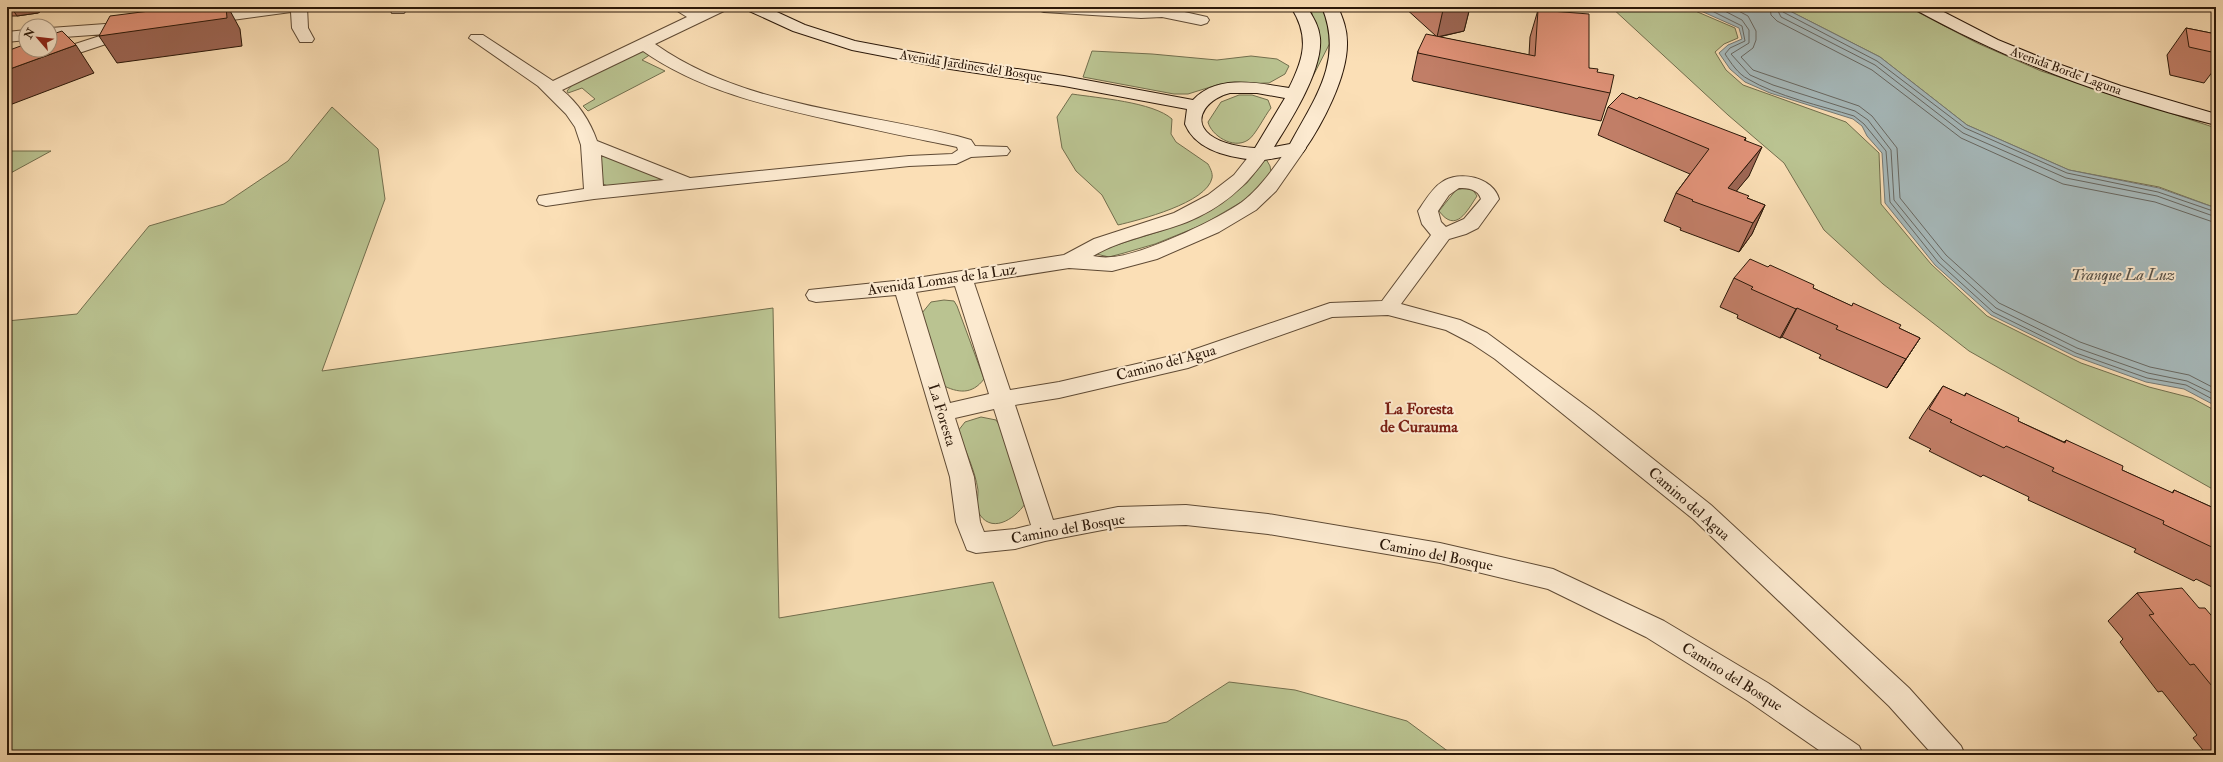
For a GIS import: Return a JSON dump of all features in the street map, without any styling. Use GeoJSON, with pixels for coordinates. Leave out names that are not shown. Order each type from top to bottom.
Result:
{"type":"FeatureCollection","features":[{"type":"Feature","properties":{"kind":"street"},"geometry":{"type":"LineString","coordinates":[[191,20],[215,12],[291,7]]}},
{"type":"Feature","properties":{"kind":"street"},"geometry":{"type":"LineString","coordinates":[[299,7],[300,28],[306,39]]}},
{"type":"Feature","properties":{"kind":"street"},"geometry":{"type":"LineString","coordinates":[[679,7],[699,18]]}},
{"type":"Feature","properties":{"kind":"street"},"geometry":{"type":"LineString","coordinates":[[552,88],[720,7]]}},
{"type":"Feature","properties":{"kind":"street","name":"Avenida Jardines del Bosque"},"geometry":{"type":"LineString","coordinates":[[753,7],[798,28],[852,45],[950,64],[1064,81],[1196,106]]}},
{"type":"Feature","properties":{"kind":"street"},"geometry":{"type":"LineString","coordinates":[[1044,7],[1141,13],[1162,9],[1201,20]]}},
{"type":"Feature","properties":{"kind":"street","name":"Avenida Lomas de la Luz"},"geometry":{"type":"LineString","coordinates":[[1069,261],[1101,243],[1181,217],[1215,199],[1241,179],[1271,138],[1308,63],[1312,42],[1308,22],[1299,7]]}},
{"type":"Feature","properties":{"kind":"street","name":"Avenida Lomas de la Luz"},"geometry":{"type":"LineString","coordinates":[[816,295],[904,287],[963,279],[1069,261],[1112,264],[1150,254],[1212,228],[1249,206],[1269,187],[1297,148],[1323,99],[1340,51],[1340,34],[1336,17],[1330,7]]}},
{"type":"Feature","properties":{"kind":"street","name":"Avenida Borde Laguna"},"geometry":{"type":"LineString","coordinates":[[1922,7],[1992,44],[2018,55],[2134,95],[2216,120]]}},
{"type":"Feature","properties":{"kind":"street"},"geometry":{"type":"LineString","coordinates":[[58,32],[148,25],[58,55]]}},
{"type":"Feature","properties":{"kind":"street"},"geometry":{"type":"LineString","coordinates":[[7,37],[18,36]]}},
{"type":"Feature","properties":{"kind":"street"},"geometry":{"type":"LineString","coordinates":[[477,38],[552,88],[576,114],[590,144],[594,193]]}},
{"type":"Feature","properties":{"kind":"street"},"geometry":{"type":"LineString","coordinates":[[644,44],[660,57],[710,81],[775,102],[965,144],[967,152]]}},
{"type":"Feature","properties":{"kind":"street"},"geometry":{"type":"LineString","coordinates":[[7,72],[49,58]]}},
{"type":"Feature","properties":{"kind":"street"},"geometry":{"type":"LineString","coordinates":[[1294,94],[1265,89],[1234,88],[1221,90],[1205,97],[1196,106],[1192,118],[1195,128],[1204,138],[1218,146],[1259,154],[1297,148]]}},
{"type":"Feature","properties":{"kind":"street"},"geometry":{"type":"LineString","coordinates":[[909,160],[924,154],[930,144],[923,135]]}},
{"type":"Feature","properties":{"kind":"street"},"geometry":{"type":"LineString","coordinates":[[590,144],[692,185]]}},
{"type":"Feature","properties":{"kind":"street"},"geometry":{"type":"LineString","coordinates":[[546,200],[594,193],[692,185],[909,160],[956,158],[963,156],[967,152],[1001,151]]}},
{"type":"Feature","properties":{"kind":"street"},"geometry":{"type":"LineString","coordinates":[[1388,308],[1442,234]]}},
{"type":"Feature","properties":{"kind":"street"},"geometry":{"type":"LineString","coordinates":[[963,279],[1045,531]]}},
{"type":"Feature","properties":{"kind":"street","name":"La Foresta"},"geometry":{"type":"LineString","coordinates":[[904,287],[941,414],[962,478],[968,522],[976,543]]}},
{"type":"Feature","properties":{"kind":"street","name":"Camino del Agua"},"geometry":{"type":"LineString","coordinates":[[941,414],[1002,399],[1059,390],[1188,360],[1330,310],[1388,308],[1453,325],[1479,338],[1503,354],[1586,418],[1702,512],[1899,697],[1951,755]]}},
{"type":"Feature","properties":{"kind":"street","name":"Camino del Bosque"},"geometry":{"type":"LineString","coordinates":[[976,543],[1015,540],[1045,531],[1118,517],[1186,515],[1268,524],[1440,553],[1552,580],[1655,629],[1758,692],[1850,755]]}},
{"type":"Feature","properties":{"kind":"green space"},"geometry":{"type":"Polygon","coordinates":[[[1310,7],[1324,7],[1333,37],[1312,78],[1310,78],[1319,37],[1310,7]]]}},
{"type":"Feature","properties":{"kind":"green space"},"geometry":{"type":"Polygon","coordinates":[[[1611,7],[1686,7],[1735,28],[1738,38],[1724,44],[1715,52],[1726,70],[1743,85],[1846,122],[1879,153],[1881,204],[1931,264],[1987,316],[2081,363],[2149,387],[2192,398],[2216,411],[2216,491],[1969,351],[1883,284],[1824,230],[1784,163],[1728,115],[1611,7]]]}},
{"type":"Feature","properties":{"kind":"green space"},"geometry":{"type":"Polygon","coordinates":[[[1782,7],[1908,7],[1977,43],[2041,71],[2216,128],[2216,208],[2159,187],[2069,170],[1967,125],[1880,57],[1782,7]]]}},
{"type":"Feature","properties":{"kind":"green space"},"geometry":{"type":"Polygon","coordinates":[[[648,50],[651,54],[642,60],[665,71],[588,111],[583,106],[595,99],[582,88],[568,93],[567,91],[572,85],[638,51],[648,50]]]}},
{"type":"Feature","properties":{"kind":"green space"},"geometry":{"type":"Polygon","coordinates":[[[1092,51],[1152,54],[1217,60],[1251,56],[1277,59],[1289,66],[1285,74],[1269,83],[1220,84],[1188,94],[1174,94],[1083,77],[1092,51]]]}},
{"type":"Feature","properties":{"kind":"green space"},"geometry":{"type":"Polygon","coordinates":[[[1072,94],[1110,99],[1152,108],[1172,119],[1171,134],[1176,142],[1208,164],[1212,178],[1207,187],[1186,203],[1156,215],[1118,225],[1102,195],[1076,171],[1062,148],[1057,117],[1072,94]]]}},
{"type":"Feature","properties":{"kind":"green space"},"geometry":{"type":"Polygon","coordinates":[[[1239,95],[1252,95],[1268,100],[1271,108],[1251,138],[1242,143],[1236,143],[1224,140],[1218,136],[1213,132],[1208,122],[1221,102],[1239,95]]]}},
{"type":"Feature","properties":{"kind":"green space"},"geometry":{"type":"Polygon","coordinates":[[[332,107],[378,149],[385,199],[322,371],[773,308],[779,618],[993,582],[1053,746],[1167,722],[1229,682],[1295,690],[1407,721],[1453,755],[7,755],[7,321],[77,314],[149,226],[224,204],[288,161],[332,107]]]}},
{"type":"Feature","properties":{"kind":"green space"},"geometry":{"type":"Polygon","coordinates":[[[7,151],[51,151],[7,175],[7,151]]]}},
{"type":"Feature","properties":{"kind":"green space"},"geometry":{"type":"Polygon","coordinates":[[[604,155],[669,180],[608,186],[603,184],[601,157],[604,155]]]}},
{"type":"Feature","properties":{"kind":"green space"},"geometry":{"type":"Polygon","coordinates":[[[1266,159],[1270,166],[1271,172],[1257,190],[1243,201],[1202,225],[1155,244],[1124,253],[1109,257],[1096,254],[1107,248],[1161,231],[1237,191],[1247,183],[1266,159]]]}},
{"type":"Feature","properties":{"kind":"green space"},"geometry":{"type":"Polygon","coordinates":[[[1464,188],[1473,190],[1477,196],[1461,218],[1451,220],[1445,218],[1439,211],[1456,190],[1464,188]]]}},
{"type":"Feature","properties":{"kind":"green space"},"geometry":{"type":"Polygon","coordinates":[[[944,300],[954,301],[957,306],[984,379],[975,388],[970,390],[959,391],[942,385],[922,313],[931,302],[944,300]]]}},
{"type":"Feature","properties":{"kind":"green space"},"geometry":{"type":"Polygon","coordinates":[[[981,417],[996,420],[1000,426],[1027,501],[1012,517],[999,523],[986,521],[979,513],[977,483],[958,431],[965,422],[981,417]]]}},
{"type":"Feature","properties":{"kind":"water","name":"Tranque La Luz"},"geometry":{"type":"Polygon","coordinates":[[[1692,7],[1782,7],[1880,57],[1967,125],[2069,170],[2159,188],[2216,208],[2216,406],[2184,389],[2146,382],[2074,356],[1991,315],[1935,265],[1885,203],[1882,153],[1867,136],[1862,126],[1853,119],[1770,93],[1745,82],[1730,69],[1719,53],[1728,45],[1742,39],[1739,28],[1692,7]]]}},
{"type":"Feature","properties":{"kind":"building"},"geometry":{"type":"Polygon","coordinates":[[[181,7],[226,7],[227,18],[99,36],[110,16],[181,7]]]}},
{"type":"Feature","properties":{"kind":"building"},"geometry":{"type":"Polygon","coordinates":[[[1440,7],[1457,7],[1443,10],[1440,7]]]}},
{"type":"Feature","properties":{"kind":"building"},"geometry":{"type":"Polygon","coordinates":[[[1538,10],[1589,14],[1589,68],[1598,69],[1597,72],[1614,75],[1610,93],[1418,53],[1426,34],[1535,56],[1538,10]]]}},
{"type":"Feature","properties":{"kind":"building"},"geometry":{"type":"Polygon","coordinates":[[[2186,28],[2216,34],[2216,53],[2189,47],[2186,28]]]}},
{"type":"Feature","properties":{"kind":"building"},"geometry":{"type":"Polygon","coordinates":[[[62,31],[76,45],[58,52],[58,32],[62,31]]]}},
{"type":"Feature","properties":{"kind":"building"},"geometry":{"type":"Polygon","coordinates":[[[18,47],[18,58],[40,58],[7,70],[7,51],[18,47]]]}},
{"type":"Feature","properties":{"kind":"building"},"geometry":{"type":"Polygon","coordinates":[[[1622,93],[1637,99],[1639,97],[1746,138],[1744,140],[1762,147],[1728,188],[1749,196],[1747,198],[1765,205],[1753,223],[1692,201],[1693,200],[1676,193],[1709,149],[1608,107],[1622,93]]]}},
{"type":"Feature","properties":{"kind":"building"},"geometry":{"type":"Polygon","coordinates":[[[1750,259],[1768,267],[1770,265],[1814,285],[1813,288],[1852,306],[1853,303],[1901,325],[1899,328],[1920,338],[1906,359],[1836,329],[1838,326],[1751,289],[1753,287],[1734,278],[1750,259]]]}},
{"type":"Feature","properties":{"kind":"building"},"geometry":{"type":"Polygon","coordinates":[[[1943,386],[1965,396],[1966,393],[2019,418],[2018,421],[2065,443],[2066,440],[2123,466],[2122,470],[2173,493],[2174,490],[2216,509],[2216,549],[2163,524],[2164,521],[2052,471],[2054,468],[2006,446],[2004,448],[1950,422],[1952,420],[1929,409],[1943,386]]]}},
{"type":"Feature","properties":{"kind":"building"},"geometry":{"type":"Polygon","coordinates":[[[2182,588],[2199,608],[2205,608],[2216,621],[2216,691],[2194,664],[2190,665],[2149,615],[2154,614],[2137,593],[2182,588]]]}},
{"type":"Feature","properties":{"kind":"district","name":"La Foresta de Curauma"},"geometry":{"type":"Point","coordinates":[1419,418]}}]}
